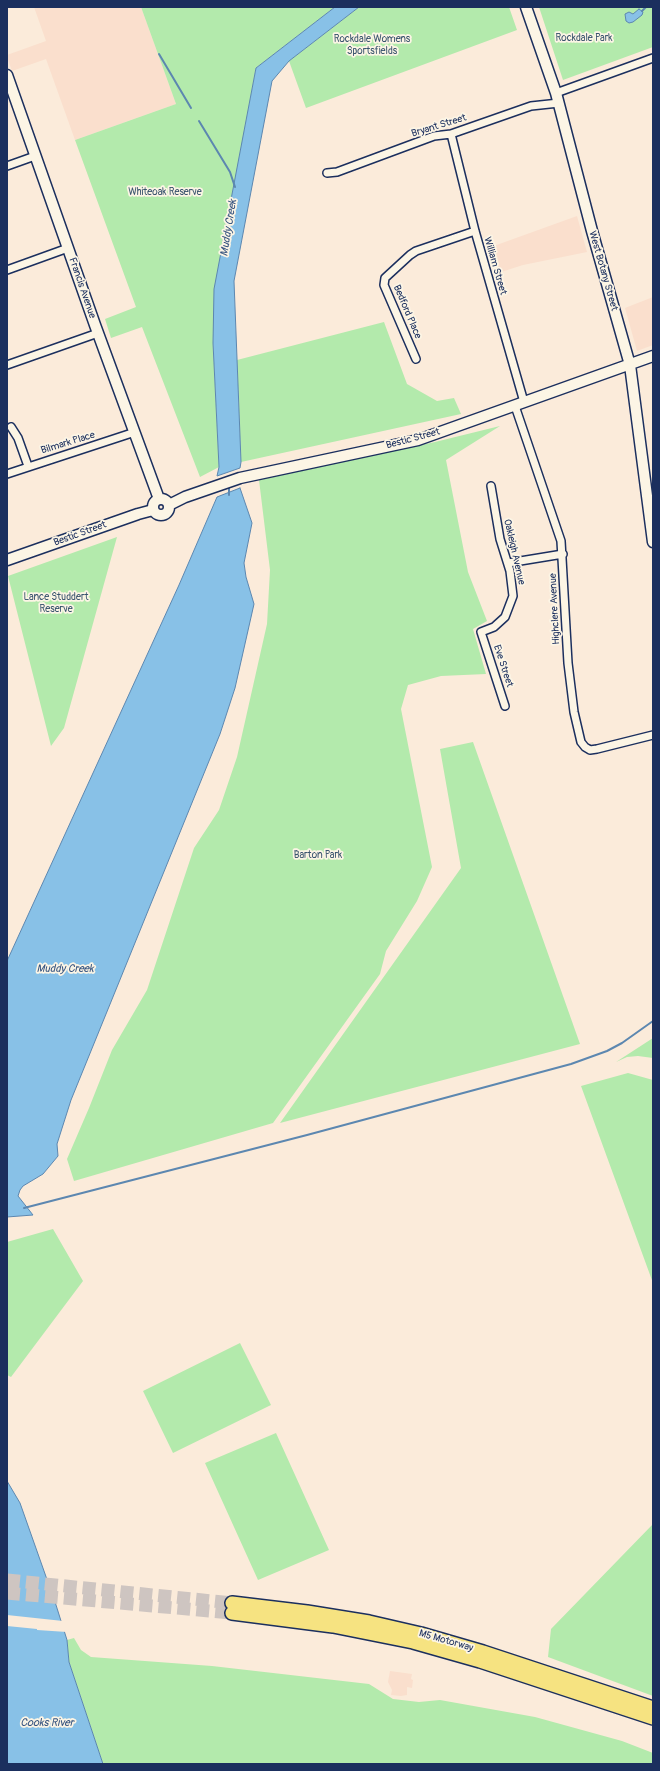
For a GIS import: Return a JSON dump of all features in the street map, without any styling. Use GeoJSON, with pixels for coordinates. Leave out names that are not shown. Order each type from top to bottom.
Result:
{"type":"FeatureCollection","features":[{"type":"Feature","properties":{"kind":"highway","name":"M5 Motorway"},"geometry":{"type":"LineString","coordinates":[[232,1608],[307,1612],[363,1621],[421,1634],[653,1718]]}},
{"type":"Feature","properties":{"kind":"highway","name":"M5 Motorway"},"geometry":{"type":"LineString","coordinates":[[481,1656],[653,1708]]}},
{"type":"Feature","properties":{"kind":"main road","name":"West Botany Street"},"geometry":{"type":"LineString","coordinates":[[526,7],[556,92],[592,231],[630,365],[653,542]]}},
{"type":"Feature","properties":{"kind":"main road","name":"Francis Avenue"},"geometry":{"type":"LineString","coordinates":[[7,75],[98,333],[159,499]]}},
{"type":"Feature","properties":{"kind":"main road","name":"Bestic Street"},"geometry":{"type":"LineString","coordinates":[[169,504],[240,478],[418,440],[653,356]]}},
{"type":"Feature","properties":{"kind":"main road"},"geometry":{"type":"LineString","coordinates":[[159,499],[164,500],[169,504],[169,511],[165,515],[159,515],[154,510],[155,502],[159,499]]}},
{"type":"Feature","properties":{"kind":"main road","name":"Bestic Street"},"geometry":{"type":"LineString","coordinates":[[7,560],[138,514],[154,510]]}},
{"type":"Feature","properties":{"kind":"street"},"geometry":{"type":"LineString","coordinates":[[556,92],[652,61]]}},
{"type":"Feature","properties":{"kind":"street","name":"Bryant Street"},"geometry":{"type":"LineString","coordinates":[[327,173],[336,172],[434,136],[451,134],[531,106],[558,103]]}},
{"type":"Feature","properties":{"kind":"street","name":"William Street"},"geometry":{"type":"LineString","coordinates":[[451,134],[519,404]]}},
{"type":"Feature","properties":{"kind":"street"},"geometry":{"type":"LineString","coordinates":[[7,166],[35,156]]}},
{"type":"Feature","properties":{"kind":"street","name":"Bedford Place"},"geometry":{"type":"LineString","coordinates":[[416,359],[384,285],[385,278],[416,251],[475,231]]}},
{"type":"Feature","properties":{"kind":"street"},"geometry":{"type":"LineString","coordinates":[[7,270],[68,248]]}},
{"type":"Feature","properties":{"kind":"street"},"geometry":{"type":"LineString","coordinates":[[7,365],[98,333]]}},
{"type":"Feature","properties":{"kind":"street","name":"Highclere Avenue"},"geometry":{"type":"LineString","coordinates":[[519,404],[561,541],[563,554],[568,663],[574,712],[582,742],[585,747],[590,750],[653,736]]}},
{"type":"Feature","properties":{"kind":"street"},"geometry":{"type":"LineString","coordinates":[[11,427],[18,438],[28,466]]}},
{"type":"Feature","properties":{"kind":"street","name":"Bilmark Place"},"geometry":{"type":"LineString","coordinates":[[7,474],[66,453],[97,446],[135,432]]}},
{"type":"Feature","properties":{"kind":"street","name":"Oakleigh Avenue"},"geometry":{"type":"LineString","coordinates":[[481,632],[494,627],[505,617],[513,596],[508,563],[500,539],[490,486]]}},
{"type":"Feature","properties":{"kind":"street"},"geometry":{"type":"LineString","coordinates":[[508,563],[563,554]]}},
{"type":"Feature","properties":{"kind":"street","name":"Eve Street"},"geometry":{"type":"LineString","coordinates":[[481,632],[505,706]]}},
{"type":"Feature","properties":{"kind":"shaded area"},"geometry":{"type":"Polygon","coordinates":[[[34,7],[141,7],[176,104],[75,140],[46,59],[12,71],[7,57],[7,55],[46,41],[34,7]]]}},
{"type":"Feature","properties":{"kind":"shaded area"},"geometry":{"type":"Polygon","coordinates":[[[577,216],[587,252],[523,265],[498,273],[491,247],[577,216]]]}},
{"type":"Feature","properties":{"kind":"shaded area"},"geometry":{"type":"Polygon","coordinates":[[[653,297],[653,345],[637,351],[625,308],[653,297]]]}},
{"type":"Feature","properties":{"kind":"shaded area"},"geometry":{"type":"Polygon","coordinates":[[[390,1671],[412,1674],[412,1688],[407,1687],[407,1695],[391,1695],[392,1690],[388,1682],[390,1671]]]}},
{"type":"Feature","properties":{"kind":"green space","name":"Whiteoak Reserve"},"geometry":{"type":"Polygon","coordinates":[[[141,7],[335,7],[256,68],[237,172],[213,343],[219,467],[200,477],[142,327],[111,338],[105,319],[136,307],[75,140],[176,104],[141,7]]]}},
{"type":"Feature","properties":{"kind":"green space","name":"Rockdale Womens Sportsfields"},"geometry":{"type":"Polygon","coordinates":[[[359,7],[509,7],[517,30],[306,108],[289,61],[359,7]]]}},
{"type":"Feature","properties":{"kind":"green space","name":"Rockdale Park"},"geometry":{"type":"Polygon","coordinates":[[[539,7],[653,7],[653,47],[563,80],[539,7]]]}},
{"type":"Feature","properties":{"kind":"green space"},"geometry":{"type":"Polygon","coordinates":[[[384,322],[407,384],[437,401],[454,398],[461,414],[241,462],[237,360],[384,322]]]}},
{"type":"Feature","properties":{"kind":"green space","name":"Barton Park"},"geometry":{"type":"Polygon","coordinates":[[[500,426],[446,460],[468,572],[487,621],[473,629],[486,674],[441,676],[408,685],[401,709],[432,867],[417,901],[386,951],[380,974],[273,1123],[74,1181],[67,1159],[112,1050],[147,990],[194,848],[219,810],[237,757],[267,624],[270,570],[259,480],[435,442],[500,426]]]}},
{"type":"Feature","properties":{"kind":"green space","name":"Lance Studdert Reserve"},"geometry":{"type":"Polygon","coordinates":[[[117,537],[64,728],[51,746],[8,576],[117,537]]]}},
{"type":"Feature","properties":{"kind":"green space"},"geometry":{"type":"Polygon","coordinates":[[[473,742],[580,1044],[280,1123],[461,868],[440,749],[473,742]]]}},
{"type":"Feature","properties":{"kind":"green space"},"geometry":{"type":"Polygon","coordinates":[[[653,1038],[653,1058],[638,1056],[627,1057],[616,1062],[653,1038]]]}},
{"type":"Feature","properties":{"kind":"green space"},"geometry":{"type":"Polygon","coordinates":[[[628,1073],[653,1080],[653,1283],[581,1086],[628,1073]]]}},
{"type":"Feature","properties":{"kind":"green space"},"geometry":{"type":"Polygon","coordinates":[[[53,1229],[83,1281],[11,1377],[7,1375],[7,1242],[53,1229]]]}},
{"type":"Feature","properties":{"kind":"green space"},"geometry":{"type":"Polygon","coordinates":[[[240,1343],[271,1405],[173,1453],[143,1391],[240,1343]]]}},
{"type":"Feature","properties":{"kind":"green space"},"geometry":{"type":"Polygon","coordinates":[[[276,1433],[329,1550],[258,1580],[205,1463],[276,1433]]]}},
{"type":"Feature","properties":{"kind":"green space"},"geometry":{"type":"Polygon","coordinates":[[[653,1524],[653,1696],[548,1657],[551,1629],[653,1524]]]}},
{"type":"Feature","properties":{"kind":"green space"},"geometry":{"type":"Polygon","coordinates":[[[74,1638],[81,1650],[91,1657],[212,1666],[369,1684],[393,1699],[419,1702],[440,1700],[535,1717],[622,1741],[653,1753],[653,1764],[103,1764],[69,1662],[67,1640],[74,1638]]]}},
{"type":"Feature","properties":{"kind":"water"},"geometry":{"type":"Polygon","coordinates":[[[335,7],[359,7],[289,61],[272,81],[234,281],[241,462],[240,468],[217,476],[219,467],[213,343],[214,289],[256,68],[335,7]]]}},
{"type":"Feature","properties":{"kind":"water"},"geometry":{"type":"Polygon","coordinates":[[[639,9],[643,12],[642,15],[633,22],[629,23],[626,21],[625,14],[629,12],[633,14],[639,9]]]}},
{"type":"Feature","properties":{"kind":"water","name":"Muddy Creek"},"geometry":{"type":"Polygon","coordinates":[[[240,488],[252,523],[244,563],[246,577],[254,604],[235,688],[220,734],[71,1100],[57,1144],[58,1156],[43,1174],[23,1186],[20,1190],[18,1196],[33,1215],[7,1217],[7,961],[179,585],[217,497],[240,488]]]}},
{"type":"Feature","properties":{"kind":"water","name":"Cooks River"},"geometry":{"type":"Polygon","coordinates":[[[7,1481],[20,1503],[56,1605],[67,1640],[69,1662],[103,1764],[7,1764],[7,1481]]]}},
{"type":"Feature","properties":{"kind":"pier"},"geometry":{"type":"Polygon","coordinates":[[[7,1615],[63,1621],[67,1632],[7,1626],[7,1615]]]}},
{"type":"Feature","properties":{"kind":"waterway"},"geometry":{"type":"LineString","coordinates":[[642,11],[646,7]]}},
{"type":"Feature","properties":{"kind":"waterway"},"geometry":{"type":"LineString","coordinates":[[159,54],[191,108]]}},
{"type":"Feature","properties":{"kind":"waterway"},"geometry":{"type":"LineString","coordinates":[[199,121],[230,172],[235,187]]}},
{"type":"Feature","properties":{"kind":"waterway","name":"Muddy Creek"},"geometry":{"type":"LineString","coordinates":[[229,485],[229,495]]}},
{"type":"Feature","properties":{"kind":"waterway"},"geometry":{"type":"LineString","coordinates":[[24,1208],[307,1135],[571,1064],[607,1051],[622,1043],[653,1021]]}},
{"type":"Feature","properties":{"kind":"tunnel"},"geometry":{"type":"LineString","coordinates":[[7,1580],[232,1603]]}},
{"type":"Feature","properties":{"kind":"tunnel"},"geometry":{"type":"LineString","coordinates":[[7,1593],[232,1613]]}}]}
